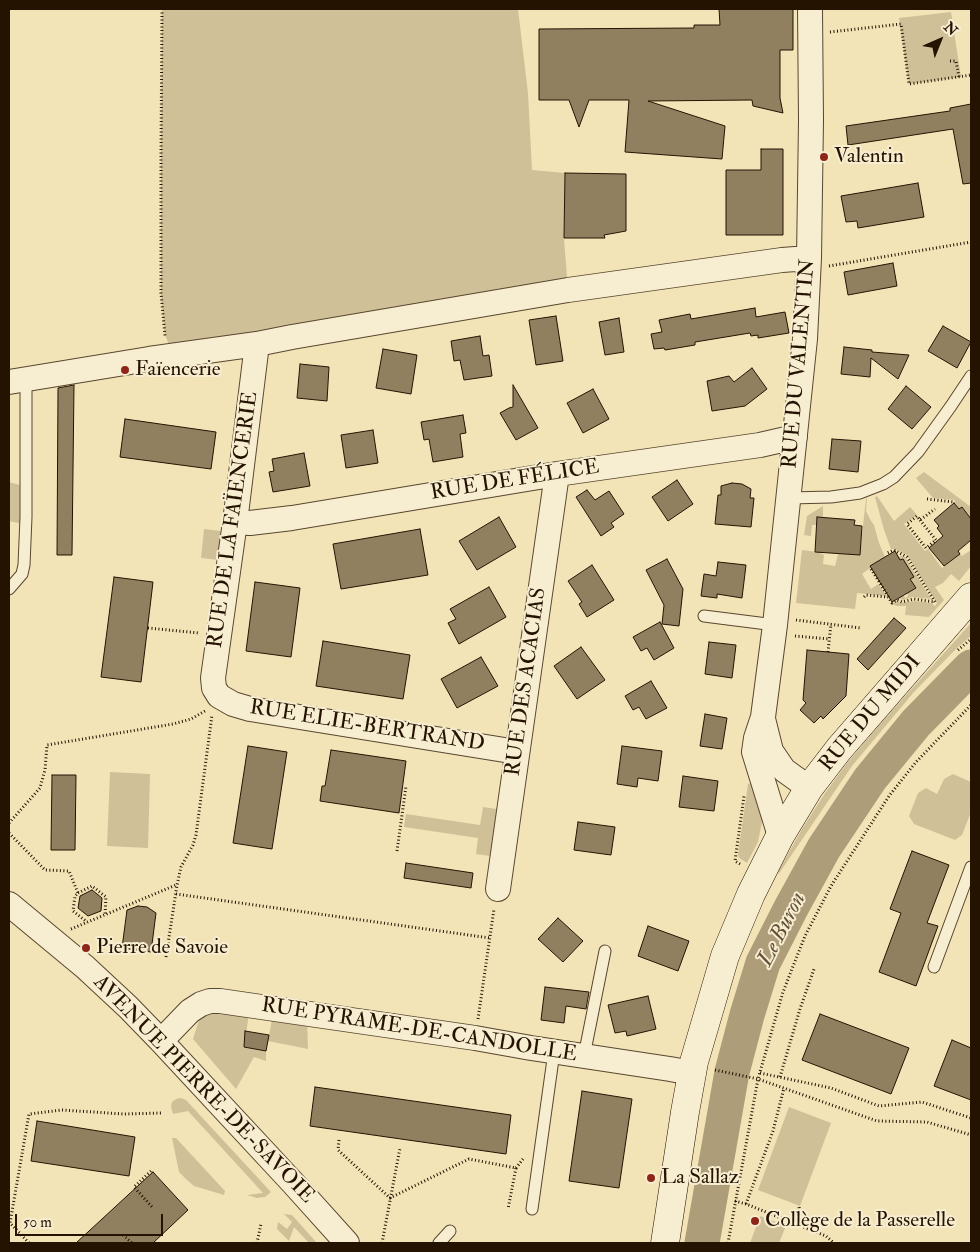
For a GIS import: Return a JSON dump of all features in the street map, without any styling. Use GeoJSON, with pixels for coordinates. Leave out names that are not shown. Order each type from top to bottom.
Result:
{"type":"FeatureCollection","features":[{"type":"Feature","properties":{"kind":"main road","name":"RUE DU MIDI"},"geometry":{"type":"LineString","coordinates":[[780,836],[809,788],[839,749],[971,597]]}},
{"type":"Feature","properties":{"kind":"main road"},"geometry":{"type":"LineString","coordinates":[[665,1243],[707,1071],[694,1062],[725,956],[751,894],[780,836]]}},
{"type":"Feature","properties":{"kind":"street","name":"RUE DU VALENTIN"},"geometry":{"type":"LineString","coordinates":[[780,836],[754,752],[785,627],[789,498],[805,339],[816,263],[811,120],[810,9]]}},
{"type":"Feature","properties":{"kind":"street"},"geometry":{"type":"LineString","coordinates":[[17,381],[149,359],[257,344],[568,290],[782,260],[816,263]]}},
{"type":"Feature","properties":{"kind":"street","name":"RUE DE LA FAÏENCERIE"},"geometry":{"type":"LineString","coordinates":[[219,696],[214,688],[213,678],[257,344]]}},
{"type":"Feature","properties":{"kind":"street","name":"RUE DE FÉLICE"},"geometry":{"type":"LineString","coordinates":[[235,522],[250,523],[292,518],[557,474],[760,445],[795,438]]}},
{"type":"Feature","properties":{"kind":"street","name":"RUE DES ACACIAS"},"geometry":{"type":"LineString","coordinates":[[498,889],[557,474]]}},
{"type":"Feature","properties":{"kind":"street","name":"RUE ELIE-BERTRAND"},"geometry":{"type":"LineString","coordinates":[[219,696],[232,704],[250,709],[517,752]]}},
{"type":"Feature","properties":{"kind":"street","name":"RUE DU VALENTIN"},"geometry":{"type":"LineString","coordinates":[[763,717],[772,751],[784,770],[809,788]]}},
{"type":"Feature","properties":{"kind":"street","name":"AVENUE PIERRE-DE-SAVOIE"},"geometry":{"type":"LineString","coordinates":[[9,904],[128,1006],[347,1243]]}},
{"type":"Feature","properties":{"kind":"street","name":"RUE PYRAME-DE-CANDOLLE"},"geometry":{"type":"LineString","coordinates":[[161,1041],[190,1011],[210,1001],[220,1001],[670,1069],[707,1071]]}},
{"type":"Feature","properties":{"kind":"lane"},"geometry":{"type":"LineString","coordinates":[[789,498],[831,497],[860,492],[883,484],[894,477],[918,452],[971,376]]}},
{"type":"Feature","properties":{"kind":"lane"},"geometry":{"type":"LineString","coordinates":[[9,590],[22,574],[26,518],[25,416],[17,381]]}},
{"type":"Feature","properties":{"kind":"lane"},"geometry":{"type":"LineString","coordinates":[[704,616],[785,627]]}},
{"type":"Feature","properties":{"kind":"lane"},"geometry":{"type":"LineString","coordinates":[[934,967],[971,867]]}},
{"type":"Feature","properties":{"kind":"lane"},"geometry":{"type":"LineString","coordinates":[[584,1056],[605,951]]}},
{"type":"Feature","properties":{"kind":"lane"},"geometry":{"type":"LineString","coordinates":[[532,1210],[554,1052]]}},
{"type":"Feature","properties":{"kind":"lane"},"geometry":{"type":"LineString","coordinates":[[439,1243],[450,1232]]}},
{"type":"Feature","properties":{"kind":"path"},"geometry":{"type":"LineString","coordinates":[[162,9],[161,293],[165,335],[169,344]]}},
{"type":"Feature","properties":{"kind":"path"},"geometry":{"type":"LineString","coordinates":[[824,33],[900,24],[909,84],[971,75]]}},
{"type":"Feature","properties":{"kind":"path"},"geometry":{"type":"LineString","coordinates":[[950,61],[956,60],[959,77]]}},
{"type":"Feature","properties":{"kind":"path"},"geometry":{"type":"LineString","coordinates":[[816,263],[971,242]]}},
{"type":"Feature","properties":{"kind":"path"},"geometry":{"type":"LineString","coordinates":[[927,499],[954,502]]}},
{"type":"Feature","properties":{"kind":"path"},"geometry":{"type":"LineString","coordinates":[[920,520],[935,509]]}},
{"type":"Feature","properties":{"kind":"path"},"geometry":{"type":"LineString","coordinates":[[917,516],[920,520],[936,540],[926,548],[907,524],[917,516]]}},
{"type":"Feature","properties":{"kind":"path"},"geometry":{"type":"LineString","coordinates":[[871,569],[892,603],[897,600],[902,602],[914,599],[935,602],[907,557],[894,550],[887,553]]}},
{"type":"Feature","properties":{"kind":"path"},"geometry":{"type":"LineString","coordinates":[[864,597],[866,595],[888,597]]}},
{"type":"Feature","properties":{"kind":"path"},"geometry":{"type":"LineString","coordinates":[[785,627],[831,624],[862,628]]}},
{"type":"Feature","properties":{"kind":"path"},"geometry":{"type":"LineString","coordinates":[[828,652],[831,624]]}},
{"type":"Feature","properties":{"kind":"path"},"geometry":{"type":"LineString","coordinates":[[785,627],[829,639]]}},
{"type":"Feature","properties":{"kind":"path"},"geometry":{"type":"LineString","coordinates":[[148,628],[219,635]]}},
{"type":"Feature","properties":{"kind":"path"},"geometry":{"type":"LineString","coordinates":[[956,652],[971,639]]}},
{"type":"Feature","properties":{"kind":"path"},"geometry":{"type":"LineString","coordinates":[[728,1243],[758,1079],[783,992],[806,936],[831,886],[889,796],[916,762],[971,705]]}},
{"type":"Feature","properties":{"kind":"path"},"geometry":{"type":"LineString","coordinates":[[9,823],[40,788],[45,770],[47,745],[173,724],[191,719],[213,707],[196,835],[189,854],[181,866],[166,957]]}},
{"type":"Feature","properties":{"kind":"path"},"geometry":{"type":"LineString","coordinates":[[397,851],[406,786]]}},
{"type":"Feature","properties":{"kind":"path"},"geometry":{"type":"LineString","coordinates":[[735,861],[744,795]]}},
{"type":"Feature","properties":{"kind":"path"},"geometry":{"type":"LineString","coordinates":[[9,833],[45,870],[69,871],[78,893]]}},
{"type":"Feature","properties":{"kind":"path"},"geometry":{"type":"LineString","coordinates":[[70,929],[177,885]]}},
{"type":"Feature","properties":{"kind":"path"},"geometry":{"type":"LineString","coordinates":[[87,922],[73,911],[75,896],[92,886],[106,897],[105,915]]}},
{"type":"Feature","properties":{"kind":"path"},"geometry":{"type":"LineString","coordinates":[[476,1027],[495,898],[498,889]]}},
{"type":"Feature","properties":{"kind":"path"},"geometry":{"type":"LineString","coordinates":[[176,894],[490,938]]}},
{"type":"Feature","properties":{"kind":"path"},"geometry":{"type":"LineString","coordinates":[[780,1078],[814,969]]}},
{"type":"Feature","properties":{"kind":"path"},"geometry":{"type":"LineString","coordinates":[[707,1071],[758,1079],[877,1121],[928,1122],[971,1135]]}},
{"type":"Feature","properties":{"kind":"path"},"geometry":{"type":"LineString","coordinates":[[760,1073],[831,1088],[879,1106],[922,1102],[971,1118]]}},
{"type":"Feature","properties":{"kind":"path"},"geometry":{"type":"LineString","coordinates":[[746,1204],[773,1131],[784,1088]]}},
{"type":"Feature","properties":{"kind":"path"},"geometry":{"type":"LineString","coordinates":[[29,1243],[10,1223],[29,1114],[62,1110],[124,1114],[161,1113]]}},
{"type":"Feature","properties":{"kind":"path"},"geometry":{"type":"LineString","coordinates":[[339,1140],[338,1150],[390,1198]]}},
{"type":"Feature","properties":{"kind":"path"},"geometry":{"type":"LineString","coordinates":[[382,1243],[400,1148]]}},
{"type":"Feature","properties":{"kind":"path"},"geometry":{"type":"LineString","coordinates":[[390,1198],[469,1159],[516,1168],[508,1209]]}},
{"type":"Feature","properties":{"kind":"path"},"geometry":{"type":"LineString","coordinates":[[152,1171],[134,1187],[153,1208]]}},
{"type":"Feature","properties":{"kind":"path"},"geometry":{"type":"LineString","coordinates":[[735,1201],[826,1236],[834,1243]]}},
{"type":"Feature","properties":{"kind":"path"},"geometry":{"type":"LineString","coordinates":[[797,1224],[800,1218],[799,1206]]}},
{"type":"Feature","properties":{"kind":"path"},"geometry":{"type":"LineString","coordinates":[[258,1243],[261,1224]]}},
{"type":"Feature","properties":{"kind":"path"},"geometry":{"type":"LineString","coordinates":[[123,1234],[132,1243]]}},
{"type":"Feature","properties":{"kind":"shaded area"},"geometry":{"type":"Polygon","coordinates":[[[162,9],[518,9],[528,93],[532,170],[565,173],[564,238],[568,290],[172,352],[165,335],[161,293],[162,9]]]}},
{"type":"Feature","properties":{"kind":"shaded area"},"geometry":{"type":"Polygon","coordinates":[[[951,12],[961,77],[909,84],[899,18],[951,12]]]}},
{"type":"Feature","properties":{"kind":"shaded area"},"geometry":{"type":"Polygon","coordinates":[[[924,472],[971,507],[971,519],[962,507],[959,509],[954,503],[955,500],[933,498],[916,478],[924,472]]]}},
{"type":"Feature","properties":{"kind":"shaded area"},"geometry":{"type":"Polygon","coordinates":[[[9,482],[23,486],[23,524],[9,521],[9,482]]]}},
{"type":"Feature","properties":{"kind":"shaded area"},"geometry":{"type":"Polygon","coordinates":[[[877,496],[894,521],[910,507],[917,515],[904,524],[925,551],[928,549],[942,568],[960,554],[962,556],[971,550],[971,566],[959,581],[951,574],[943,583],[935,587],[944,600],[929,617],[905,615],[906,606],[892,604],[897,601],[901,603],[915,601],[931,603],[935,606],[937,603],[907,555],[891,549],[875,497],[877,496]]]}},
{"type":"Feature","properties":{"kind":"shaded area"},"geometry":{"type":"Polygon","coordinates":[[[867,498],[866,511],[874,525],[885,557],[862,574],[871,589],[878,584],[887,596],[857,593],[855,609],[796,603],[802,550],[818,552],[824,555],[823,564],[835,566],[838,554],[861,543],[867,498]]]}},
{"type":"Feature","properties":{"kind":"shaded area"},"geometry":{"type":"Polygon","coordinates":[[[823,506],[823,517],[817,517],[817,525],[812,525],[811,536],[804,535],[807,516],[823,506]]]}},
{"type":"Feature","properties":{"kind":"shaded area"},"geometry":{"type":"Polygon","coordinates":[[[204,529],[221,531],[218,560],[201,558],[204,529]]]}},
{"type":"Feature","properties":{"kind":"shaded area"},"geometry":{"type":"Polygon","coordinates":[[[898,557],[905,557],[931,599],[912,597],[903,600],[898,598],[903,595],[905,598],[908,596],[907,593],[915,587],[910,579],[914,577],[903,559],[900,560],[898,557]]]}},
{"type":"Feature","properties":{"kind":"shaded area"},"geometry":{"type":"Polygon","coordinates":[[[971,623],[971,636],[914,692],[852,766],[778,875],[802,829],[848,762],[971,623]]]}},
{"type":"Feature","properties":{"kind":"shaded area"},"geometry":{"type":"Polygon","coordinates":[[[110,772],[150,774],[148,848],[107,846],[110,772]]]}},
{"type":"Feature","properties":{"kind":"shaded area"},"geometry":{"type":"Polygon","coordinates":[[[953,774],[971,782],[971,812],[962,835],[955,840],[914,824],[909,816],[918,793],[926,788],[937,794],[944,779],[953,774]]]}},
{"type":"Feature","properties":{"kind":"shaded area"},"geometry":{"type":"Polygon","coordinates":[[[751,783],[762,810],[762,822],[758,842],[747,863],[739,858],[738,854],[748,784],[751,783]]]}},
{"type":"Feature","properties":{"kind":"shaded area"},"geometry":{"type":"Polygon","coordinates":[[[483,807],[503,810],[497,857],[476,854],[478,838],[404,827],[406,814],[480,825],[483,807]]]}},
{"type":"Feature","properties":{"kind":"shaded area"},"geometry":{"type":"Polygon","coordinates":[[[214,1010],[249,1014],[244,1047],[266,1051],[266,1061],[254,1057],[236,1089],[193,1039],[199,1020],[206,1013],[214,1010]]]}},
{"type":"Feature","properties":{"kind":"shaded area"},"geometry":{"type":"Polygon","coordinates":[[[273,1014],[307,1019],[308,1049],[268,1041],[273,1014]]]}},
{"type":"Feature","properties":{"kind":"shaded area"},"geometry":{"type":"Polygon","coordinates":[[[181,1098],[186,1100],[271,1192],[265,1197],[257,1198],[247,1195],[263,1193],[188,1111],[173,1114],[172,1102],[181,1098]]]}},
{"type":"Feature","properties":{"kind":"shaded area"},"geometry":{"type":"Polygon","coordinates":[[[789,1107],[831,1123],[800,1206],[758,1190],[789,1107]]]}},
{"type":"Feature","properties":{"kind":"shaded area"},"geometry":{"type":"Polygon","coordinates":[[[172,1138],[176,1138],[225,1191],[224,1195],[194,1186],[179,1172],[172,1138]]]}},
{"type":"Feature","properties":{"kind":"shaded area"},"geometry":{"type":"Polygon","coordinates":[[[284,1214],[292,1215],[317,1243],[309,1243],[294,1227],[289,1241],[277,1229],[278,1222],[287,1229],[292,1222],[284,1214]]]}},
{"type":"Feature","properties":{"kind":"shaded area"},"geometry":{"type":"Polygon","coordinates":[[[760,1216],[786,1226],[779,1243],[750,1243],[760,1216]]]}},
{"type":"Feature","properties":{"kind":"building"},"geometry":{"type":"Polygon","coordinates":[[[719,9],[793,9],[793,50],[780,50],[780,98],[783,113],[753,106],[752,100],[648,101],[725,126],[722,159],[625,152],[629,100],[589,100],[579,127],[569,100],[539,100],[539,29],[694,28],[694,25],[720,25],[719,9]]]}},
{"type":"Feature","properties":{"kind":"building"},"geometry":{"type":"Polygon","coordinates":[[[971,104],[971,183],[963,184],[953,129],[848,145],[846,126],[950,111],[950,108],[971,104]]]}},
{"type":"Feature","properties":{"kind":"building"},"geometry":{"type":"Polygon","coordinates":[[[761,149],[783,149],[783,235],[726,235],[726,170],[761,170],[761,149]]]}},
{"type":"Feature","properties":{"kind":"building"},"geometry":{"type":"Polygon","coordinates":[[[565,173],[626,174],[626,231],[604,235],[605,238],[564,238],[565,173]]]}},
{"type":"Feature","properties":{"kind":"building"},"geometry":{"type":"Polygon","coordinates":[[[918,183],[924,217],[858,228],[857,221],[846,222],[841,196],[918,183]]]}},
{"type":"Feature","properties":{"kind":"building"},"geometry":{"type":"Polygon","coordinates":[[[893,263],[897,286],[848,295],[844,272],[893,263]]]}},
{"type":"Feature","properties":{"kind":"building"},"geometry":{"type":"Polygon","coordinates":[[[755,308],[756,317],[785,312],[789,333],[758,338],[758,335],[751,336],[750,333],[695,342],[695,345],[665,350],[664,348],[654,349],[651,334],[662,332],[659,320],[690,314],[691,319],[755,308]]]}},
{"type":"Feature","properties":{"kind":"building"},"geometry":{"type":"Polygon","coordinates":[[[556,316],[563,361],[536,365],[529,320],[556,316]]]}},
{"type":"Feature","properties":{"kind":"building"},"geometry":{"type":"Polygon","coordinates":[[[619,318],[624,352],[605,355],[599,322],[619,318]]]}},
{"type":"Feature","properties":{"kind":"building"},"geometry":{"type":"Polygon","coordinates":[[[943,326],[971,342],[957,368],[928,351],[943,326]]]}},
{"type":"Feature","properties":{"kind":"building"},"geometry":{"type":"Polygon","coordinates":[[[480,336],[483,356],[489,355],[492,376],[464,380],[460,360],[454,361],[451,341],[480,336]]]}},
{"type":"Feature","properties":{"kind":"building"},"geometry":{"type":"Polygon","coordinates":[[[844,347],[872,350],[872,352],[909,355],[898,379],[871,358],[870,377],[841,374],[844,347]]]}},
{"type":"Feature","properties":{"kind":"building"},"geometry":{"type":"Polygon","coordinates":[[[383,349],[417,355],[411,394],[376,388],[383,349]]]}},
{"type":"Feature","properties":{"kind":"building"},"geometry":{"type":"Polygon","coordinates":[[[300,364],[329,367],[327,401],[297,398],[300,364]]]}},
{"type":"Feature","properties":{"kind":"building"},"geometry":{"type":"Polygon","coordinates":[[[752,368],[767,389],[745,406],[712,411],[707,381],[729,376],[734,382],[752,368]]]}},
{"type":"Feature","properties":{"kind":"building"},"geometry":{"type":"Polygon","coordinates":[[[74,385],[72,555],[57,555],[58,388],[74,385]]]}},
{"type":"Feature","properties":{"kind":"building"},"geometry":{"type":"Polygon","coordinates":[[[513,385],[538,428],[516,440],[500,413],[513,407],[513,385]]]}},
{"type":"Feature","properties":{"kind":"building"},"geometry":{"type":"Polygon","coordinates":[[[906,386],[931,407],[912,429],[888,409],[906,386]]]}},
{"type":"Feature","properties":{"kind":"building"},"geometry":{"type":"Polygon","coordinates":[[[593,389],[609,419],[583,433],[567,403],[593,389]]]}},
{"type":"Feature","properties":{"kind":"building"},"geometry":{"type":"Polygon","coordinates":[[[463,415],[466,433],[460,434],[463,457],[433,462],[429,439],[424,440],[421,422],[463,415]]]}},
{"type":"Feature","properties":{"kind":"building"},"geometry":{"type":"Polygon","coordinates":[[[125,419],[216,432],[211,469],[120,457],[125,419]]]}},
{"type":"Feature","properties":{"kind":"building"},"geometry":{"type":"Polygon","coordinates":[[[373,430],[378,463],[346,468],[341,435],[373,430]]]}},
{"type":"Feature","properties":{"kind":"building"},"geometry":{"type":"Polygon","coordinates":[[[832,439],[861,441],[858,472],[829,469],[832,439]]]}},
{"type":"Feature","properties":{"kind":"building"},"geometry":{"type":"Polygon","coordinates":[[[304,453],[310,486],[273,492],[269,472],[274,471],[272,459],[304,453]]]}},
{"type":"Feature","properties":{"kind":"building"},"geometry":{"type":"Polygon","coordinates":[[[677,480],[693,504],[668,521],[652,497],[677,480]]]}},
{"type":"Feature","properties":{"kind":"building"},"geometry":{"type":"Polygon","coordinates":[[[732,483],[742,484],[751,489],[750,498],[754,498],[751,527],[715,524],[718,495],[721,495],[721,486],[732,483]]]}},
{"type":"Feature","properties":{"kind":"building"},"geometry":{"type":"Polygon","coordinates":[[[587,490],[595,500],[609,491],[624,514],[611,523],[614,527],[601,536],[576,497],[587,490]]]}},
{"type":"Feature","properties":{"kind":"building"},"geometry":{"type":"Polygon","coordinates":[[[954,503],[959,509],[962,507],[971,519],[971,540],[958,551],[960,554],[944,566],[929,548],[943,536],[934,520],[954,503]]]}},
{"type":"Feature","properties":{"kind":"building"},"geometry":{"type":"Polygon","coordinates":[[[499,517],[516,547],[477,570],[459,541],[499,517]]]}},
{"type":"Feature","properties":{"kind":"building"},"geometry":{"type":"Polygon","coordinates":[[[817,517],[855,520],[854,525],[862,526],[860,555],[815,552],[817,517]]]}},
{"type":"Feature","properties":{"kind":"building"},"geometry":{"type":"Polygon","coordinates":[[[420,529],[428,575],[341,589],[333,544],[420,529]]]}},
{"type":"Feature","properties":{"kind":"building"},"geometry":{"type":"Polygon","coordinates":[[[895,551],[900,560],[903,559],[914,577],[910,579],[916,588],[892,602],[870,566],[895,551]]]}},
{"type":"Feature","properties":{"kind":"building"},"geometry":{"type":"Polygon","coordinates":[[[667,559],[683,589],[679,626],[662,624],[664,605],[646,570],[667,559]]]}},
{"type":"Feature","properties":{"kind":"building"},"geometry":{"type":"Polygon","coordinates":[[[718,562],[746,565],[742,598],[717,594],[717,598],[701,596],[704,574],[716,576],[718,562]]]}},
{"type":"Feature","properties":{"kind":"building"},"geometry":{"type":"Polygon","coordinates":[[[592,565],[614,600],[587,617],[579,604],[582,602],[568,581],[592,565]]]}},
{"type":"Feature","properties":{"kind":"building"},"geometry":{"type":"Polygon","coordinates":[[[114,577],[153,582],[141,682],[101,677],[114,577]]]}},
{"type":"Feature","properties":{"kind":"building"},"geometry":{"type":"Polygon","coordinates":[[[255,582],[300,588],[291,657],[246,651],[255,582]]]}},
{"type":"Feature","properties":{"kind":"building"},"geometry":{"type":"Polygon","coordinates":[[[489,587],[506,617],[459,644],[448,623],[456,619],[450,609],[489,587]]]}},
{"type":"Feature","properties":{"kind":"building"},"geometry":{"type":"Polygon","coordinates":[[[894,618],[906,628],[868,670],[857,659],[894,618]]]}},
{"type":"Feature","properties":{"kind":"building"},"geometry":{"type":"Polygon","coordinates":[[[660,622],[674,648],[654,660],[647,648],[641,651],[633,637],[660,622]]]}},
{"type":"Feature","properties":{"kind":"building"},"geometry":{"type":"Polygon","coordinates":[[[323,641],[410,655],[403,699],[316,686],[323,641]]]}},
{"type":"Feature","properties":{"kind":"building"},"geometry":{"type":"Polygon","coordinates":[[[709,642],[736,645],[732,678],[705,674],[709,642]]]}},
{"type":"Feature","properties":{"kind":"building"},"geometry":{"type":"Polygon","coordinates":[[[581,647],[605,680],[577,699],[554,666],[581,647]]]}},
{"type":"Feature","properties":{"kind":"building"},"geometry":{"type":"Polygon","coordinates":[[[807,650],[849,654],[846,696],[823,719],[821,716],[814,723],[800,710],[806,703],[803,700],[807,650]]]}},
{"type":"Feature","properties":{"kind":"building"},"geometry":{"type":"Polygon","coordinates":[[[481,657],[498,686],[457,708],[441,679],[481,657]]]}},
{"type":"Feature","properties":{"kind":"building"},"geometry":{"type":"Polygon","coordinates":[[[651,681],[667,708],[646,719],[639,707],[633,710],[625,696],[651,681]]]}},
{"type":"Feature","properties":{"kind":"building"},"geometry":{"type":"Polygon","coordinates":[[[705,714],[727,718],[722,749],[700,746],[705,714]]]}},
{"type":"Feature","properties":{"kind":"building"},"geometry":{"type":"Polygon","coordinates":[[[248,746],[287,752],[272,849],[233,843],[248,746]]]}},
{"type":"Feature","properties":{"kind":"building"},"geometry":{"type":"Polygon","coordinates":[[[622,746],[662,751],[658,781],[638,778],[637,787],[617,784],[622,746]]]}},
{"type":"Feature","properties":{"kind":"building"},"geometry":{"type":"Polygon","coordinates":[[[331,750],[406,761],[399,813],[320,801],[322,786],[325,786],[331,750]]]}},
{"type":"Feature","properties":{"kind":"building"},"geometry":{"type":"Polygon","coordinates":[[[52,775],[76,775],[75,850],[51,850],[52,775]]]}},
{"type":"Feature","properties":{"kind":"building"},"geometry":{"type":"Polygon","coordinates":[[[683,776],[718,781],[714,811],[679,807],[683,776]]]}},
{"type":"Feature","properties":{"kind":"building"},"geometry":{"type":"Polygon","coordinates":[[[578,822],[615,827],[611,855],[574,850],[578,822]]]}},
{"type":"Feature","properties":{"kind":"building"},"geometry":{"type":"Polygon","coordinates":[[[912,851],[949,865],[927,923],[938,926],[916,986],[879,972],[901,913],[890,909],[912,851]]]}},
{"type":"Feature","properties":{"kind":"building"},"geometry":{"type":"Polygon","coordinates":[[[406,863],[473,873],[471,888],[404,878],[406,863]]]}},
{"type":"Feature","properties":{"kind":"building"},"geometry":{"type":"Polygon","coordinates":[[[92,890],[102,898],[101,911],[88,916],[78,908],[80,896],[92,890]]]}},
{"type":"Feature","properties":{"kind":"building"},"geometry":{"type":"Polygon","coordinates":[[[138,906],[147,907],[156,913],[151,952],[122,948],[127,910],[138,906]]]}},
{"type":"Feature","properties":{"kind":"building"},"geometry":{"type":"Polygon","coordinates":[[[558,918],[583,941],[563,962],[538,939],[558,918]]]}},
{"type":"Feature","properties":{"kind":"building"},"geometry":{"type":"Polygon","coordinates":[[[648,926],[689,941],[678,971],[638,956],[648,926]]]}},
{"type":"Feature","properties":{"kind":"building"},"geometry":{"type":"Polygon","coordinates":[[[545,987],[589,992],[586,1009],[566,1006],[564,1023],[541,1020],[545,987]]]}},
{"type":"Feature","properties":{"kind":"building"},"geometry":{"type":"Polygon","coordinates":[[[648,996],[656,1029],[627,1036],[626,1031],[615,1033],[608,1005],[648,996]]]}},
{"type":"Feature","properties":{"kind":"building"},"geometry":{"type":"Polygon","coordinates":[[[820,1014],[909,1048],[891,1094],[802,1060],[820,1014]]]}},
{"type":"Feature","properties":{"kind":"building"},"geometry":{"type":"Polygon","coordinates":[[[245,1031],[269,1035],[266,1051],[244,1047],[245,1031]]]}},
{"type":"Feature","properties":{"kind":"building"},"geometry":{"type":"Polygon","coordinates":[[[952,1040],[971,1048],[971,1100],[934,1086],[952,1040]]]}},
{"type":"Feature","properties":{"kind":"building"},"geometry":{"type":"Polygon","coordinates":[[[315,1087],[511,1115],[506,1154],[310,1126],[315,1087]]]}},
{"type":"Feature","properties":{"kind":"building"},"geometry":{"type":"Polygon","coordinates":[[[582,1091],[632,1099],[619,1188],[569,1181],[582,1091]]]}},
{"type":"Feature","properties":{"kind":"building"},"geometry":{"type":"Polygon","coordinates":[[[37,1121],[135,1137],[129,1176],[31,1161],[37,1121]]]}},
{"type":"Feature","properties":{"kind":"building"},"geometry":{"type":"Polygon","coordinates":[[[153,1172],[188,1210],[153,1243],[76,1243],[153,1172]]]}},
{"type":"Feature","properties":{"kind":"waterway","name":"Le Buron"},"geometry":{"type":"LineString","coordinates":[[702,1243],[732,1072],[763,963],[824,848],[870,779],[916,723],[971,667]]}},
{"type":"Feature","properties":{"kind":"place","name":"Valentin"},"geometry":{"type":"Point","coordinates":[824,157]}},
{"type":"Feature","properties":{"kind":"place","name":"Faïencerie"},"geometry":{"type":"Point","coordinates":[125,370]}},
{"type":"Feature","properties":{"kind":"place","name":"Pierre de Savoie"},"geometry":{"type":"Point","coordinates":[86,948]}},
{"type":"Feature","properties":{"kind":"place","name":"La Sallaz"},"geometry":{"type":"Point","coordinates":[651,1178]}},
{"type":"Feature","properties":{"kind":"place","name":"Collège de la Passerelle"},"geometry":{"type":"Point","coordinates":[755,1221]}}]}
